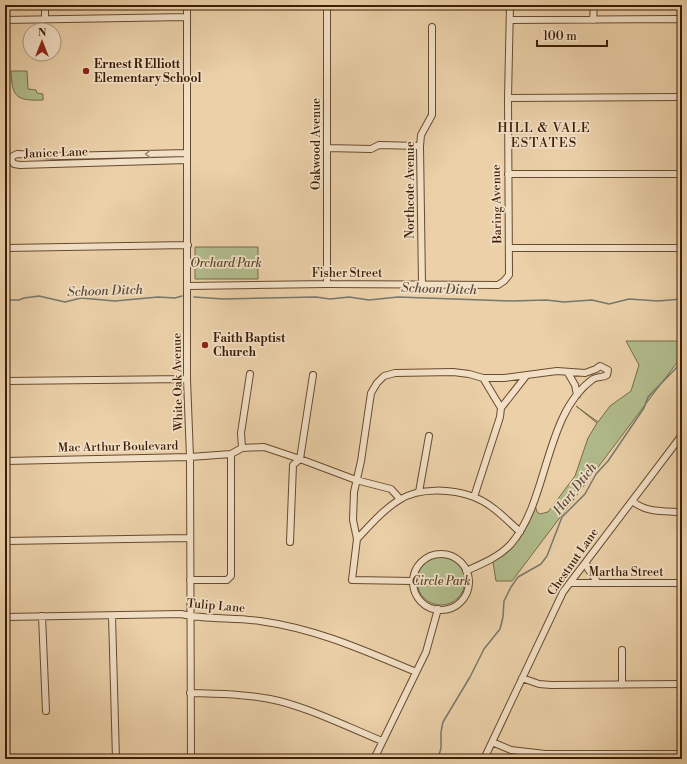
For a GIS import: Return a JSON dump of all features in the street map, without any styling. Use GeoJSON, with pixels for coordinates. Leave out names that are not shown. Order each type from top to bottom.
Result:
{"type":"FeatureCollection","features":[{"type":"Feature","properties":{"kind":"street"},"geometry":{"type":"LineString","coordinates":[[45,5],[45,19]]}},
{"type":"Feature","properties":{"kind":"street","name":"White Oak Avenue"},"geometry":{"type":"LineString","coordinates":[[187,5],[187,379],[190,457],[189,538],[191,759]]}},
{"type":"Feature","properties":{"kind":"street","name":"Oakwood Avenue"},"geometry":{"type":"LineString","coordinates":[[327,5],[327,284]]}},
{"type":"Feature","properties":{"kind":"street","name":"Baring Avenue"},"geometry":{"type":"LineString","coordinates":[[504,281],[509,275],[508,98],[510,5]]}},
{"type":"Feature","properties":{"kind":"street"},"geometry":{"type":"LineString","coordinates":[[593,20],[594,5]]}},
{"type":"Feature","properties":{"kind":"street"},"geometry":{"type":"LineString","coordinates":[[5,20],[187,17]]}},
{"type":"Feature","properties":{"kind":"street"},"geometry":{"type":"LineString","coordinates":[[510,20],[682,20]]}},
{"type":"Feature","properties":{"kind":"street","name":"Northcote Avenue"},"geometry":{"type":"LineString","coordinates":[[422,284],[420,146],[421,135],[432,115],[432,28]]}},
{"type":"Feature","properties":{"kind":"street"},"geometry":{"type":"LineString","coordinates":[[508,98],[682,97]]}},
{"type":"Feature","properties":{"kind":"street"},"geometry":{"type":"LineString","coordinates":[[327,148],[371,149],[379,145],[420,146]]}},
{"type":"Feature","properties":{"kind":"street","name":"Janice Lane"},"geometry":{"type":"LineString","coordinates":[[187,153],[62,156],[17,154],[13,156],[11,160],[14,164],[20,165],[187,160]]}},
{"type":"Feature","properties":{"kind":"street"},"geometry":{"type":"LineString","coordinates":[[508,174],[682,174]]}},
{"type":"Feature","properties":{"kind":"street"},"geometry":{"type":"LineString","coordinates":[[5,248],[188,245]]}},
{"type":"Feature","properties":{"kind":"street"},"geometry":{"type":"LineString","coordinates":[[509,248],[682,248]]}},
{"type":"Feature","properties":{"kind":"street","name":"Fisher Street"},"geometry":{"type":"LineString","coordinates":[[188,286],[327,284],[498,285],[504,281]]}},
{"type":"Feature","properties":{"kind":"street"},"geometry":{"type":"LineString","coordinates":[[413,581],[352,580],[357,539],[354,520],[354,492],[361,461],[371,393],[377,383],[384,376],[395,373],[453,372],[483,378],[526,376],[557,371],[568,373],[585,373],[596,370],[600,366],[608,370],[607,376],[603,378],[597,377],[592,380],[577,395],[558,431],[530,510],[520,532],[510,545],[499,555],[466,571]]}},
{"type":"Feature","properties":{"kind":"street"},"geometry":{"type":"LineString","coordinates":[[568,373],[575,385],[577,395]]}},
{"type":"Feature","properties":{"kind":"street"},"geometry":{"type":"LineString","coordinates":[[242,448],[241,433],[250,374]]}},
{"type":"Feature","properties":{"kind":"street"},"geometry":{"type":"LineString","coordinates":[[290,542],[293,465],[300,458],[313,376]]}},
{"type":"Feature","properties":{"kind":"street"},"geometry":{"type":"LineString","coordinates":[[474,497],[500,417],[501,408],[526,376]]}},
{"type":"Feature","properties":{"kind":"street"},"geometry":{"type":"LineString","coordinates":[[483,378],[501,408]]}},
{"type":"Feature","properties":{"kind":"street"},"geometry":{"type":"LineString","coordinates":[[5,381],[187,379]]}},
{"type":"Feature","properties":{"kind":"street","name":"Chestnut Lane"},"geometry":{"type":"LineString","coordinates":[[484,759],[557,603],[570,583],[682,435]]}},
{"type":"Feature","properties":{"kind":"street"},"geometry":{"type":"LineString","coordinates":[[419,492],[429,436]]}},
{"type":"Feature","properties":{"kind":"street"},"geometry":{"type":"LineString","coordinates":[[190,580],[227,580],[231,576],[231,454],[242,448],[264,447],[300,458],[356,480],[391,489],[400,499]]}},
{"type":"Feature","properties":{"kind":"street","name":"Mac Arthur Boulevard"},"geometry":{"type":"LineString","coordinates":[[5,461],[190,457],[231,454]]}},
{"type":"Feature","properties":{"kind":"street"},"geometry":{"type":"LineString","coordinates":[[357,539],[375,520],[400,499],[419,492],[456,493],[474,497],[502,514],[520,532]]}},
{"type":"Feature","properties":{"kind":"street"},"geometry":{"type":"LineString","coordinates":[[632,501],[640,507],[651,511],[682,512]]}},
{"type":"Feature","properties":{"kind":"street"},"geometry":{"type":"LineString","coordinates":[[5,541],[189,538]]}},
{"type":"Feature","properties":{"kind":"street"},"geometry":{"type":"LineString","coordinates":[[436,555],[450,556],[457,559],[466,571],[468,586],[462,600],[448,608],[438,609],[428,606],[420,600],[415,591],[413,581],[414,574],[422,561],[436,555]]}},
{"type":"Feature","properties":{"kind":"street"},"geometry":{"type":"LineString","coordinates":[[586,562],[588,569],[598,583]]}},
{"type":"Feature","properties":{"kind":"street","name":"Martha Street"},"geometry":{"type":"LineString","coordinates":[[570,583],[682,583]]}},
{"type":"Feature","properties":{"kind":"street"},"geometry":{"type":"LineString","coordinates":[[374,759],[426,652],[438,609]]}},
{"type":"Feature","properties":{"kind":"street","name":"Tulip Lane"},"geometry":{"type":"LineString","coordinates":[[5,617],[181,614],[190,616],[259,620],[295,627],[338,639],[416,672]]}},
{"type":"Feature","properties":{"kind":"street"},"geometry":{"type":"LineString","coordinates":[[42,616],[46,711]]}},
{"type":"Feature","properties":{"kind":"street"},"geometry":{"type":"LineString","coordinates":[[112,616],[116,759]]}},
{"type":"Feature","properties":{"kind":"street"},"geometry":{"type":"LineString","coordinates":[[622,650],[622,685]]}},
{"type":"Feature","properties":{"kind":"street"},"geometry":{"type":"LineString","coordinates":[[522,678],[539,684],[551,685],[682,684]]}},
{"type":"Feature","properties":{"kind":"street"},"geometry":{"type":"LineString","coordinates":[[190,693],[243,695],[279,701],[321,715],[382,741]]}},
{"type":"Feature","properties":{"kind":"street"},"geometry":{"type":"LineString","coordinates":[[492,742],[511,750],[545,754],[682,754]]}},
{"type":"Feature","properties":{"kind":"green space"},"geometry":{"type":"Polygon","coordinates":[[[11,71],[27,71],[28,89],[36,90],[37,93],[43,94],[43,100],[27,100],[17,96],[14,92],[11,71]]]}},
{"type":"Feature","properties":{"kind":"green space","name":"Orchard Park"},"geometry":{"type":"Polygon","coordinates":[[[195,247],[258,247],[258,279],[195,279],[195,247]]]}},
{"type":"Feature","properties":{"kind":"green space"},"geometry":{"type":"Polygon","coordinates":[[[626,341],[682,341],[682,356],[512,581],[496,581],[493,562],[519,537],[535,505],[537,512],[540,514],[548,512],[575,476],[588,438],[597,423],[576,406],[598,422],[610,406],[631,391],[639,365],[626,341]]]}},
{"type":"Feature","properties":{"kind":"green space","name":"Circle Park"},"geometry":{"type":"Polygon","coordinates":[[[441,557],[450,559],[458,564],[463,572],[465,581],[463,590],[458,598],[450,603],[441,605],[432,603],[424,598],[419,590],[417,581],[419,572],[424,564],[432,559],[441,557]]]}},
{"type":"Feature","properties":{"kind":"waterway","name":"Schoon Ditch"},"geometry":{"type":"LineString","coordinates":[[5,300],[19,300],[39,296],[65,302],[81,298],[115,301],[158,297],[175,298],[182,296]]}},
{"type":"Feature","properties":{"kind":"waterway","name":"Schoon Ditch"},"geometry":{"type":"LineString","coordinates":[[194,297],[223,299],[316,297],[330,299],[349,297],[369,300],[398,297],[512,301],[546,300],[564,302],[592,300],[609,304],[629,299],[658,301],[682,299]]}},
{"type":"Feature","properties":{"kind":"waterway","name":"Hart Dtich"},"geometry":{"type":"LineString","coordinates":[[438,759],[441,748],[441,732],[443,722],[470,677],[484,649],[500,629],[503,617],[504,601],[511,587],[518,577],[541,564],[547,556],[562,517],[585,494],[596,474],[608,461],[644,408],[648,397],[682,362]]}},
{"type":"Feature","properties":{"kind":"place","name":"Ernest R Elliott Elementary School"},"geometry":{"type":"Point","coordinates":[86,71]}},
{"type":"Feature","properties":{"kind":"place","name":"Faith Baptist Church"},"geometry":{"type":"Point","coordinates":[205,345]}},
{"type":"Feature","properties":{"kind":"district","name":"HILL & VALE ESTATES"},"geometry":{"type":"Point","coordinates":[544,136]}}]}
